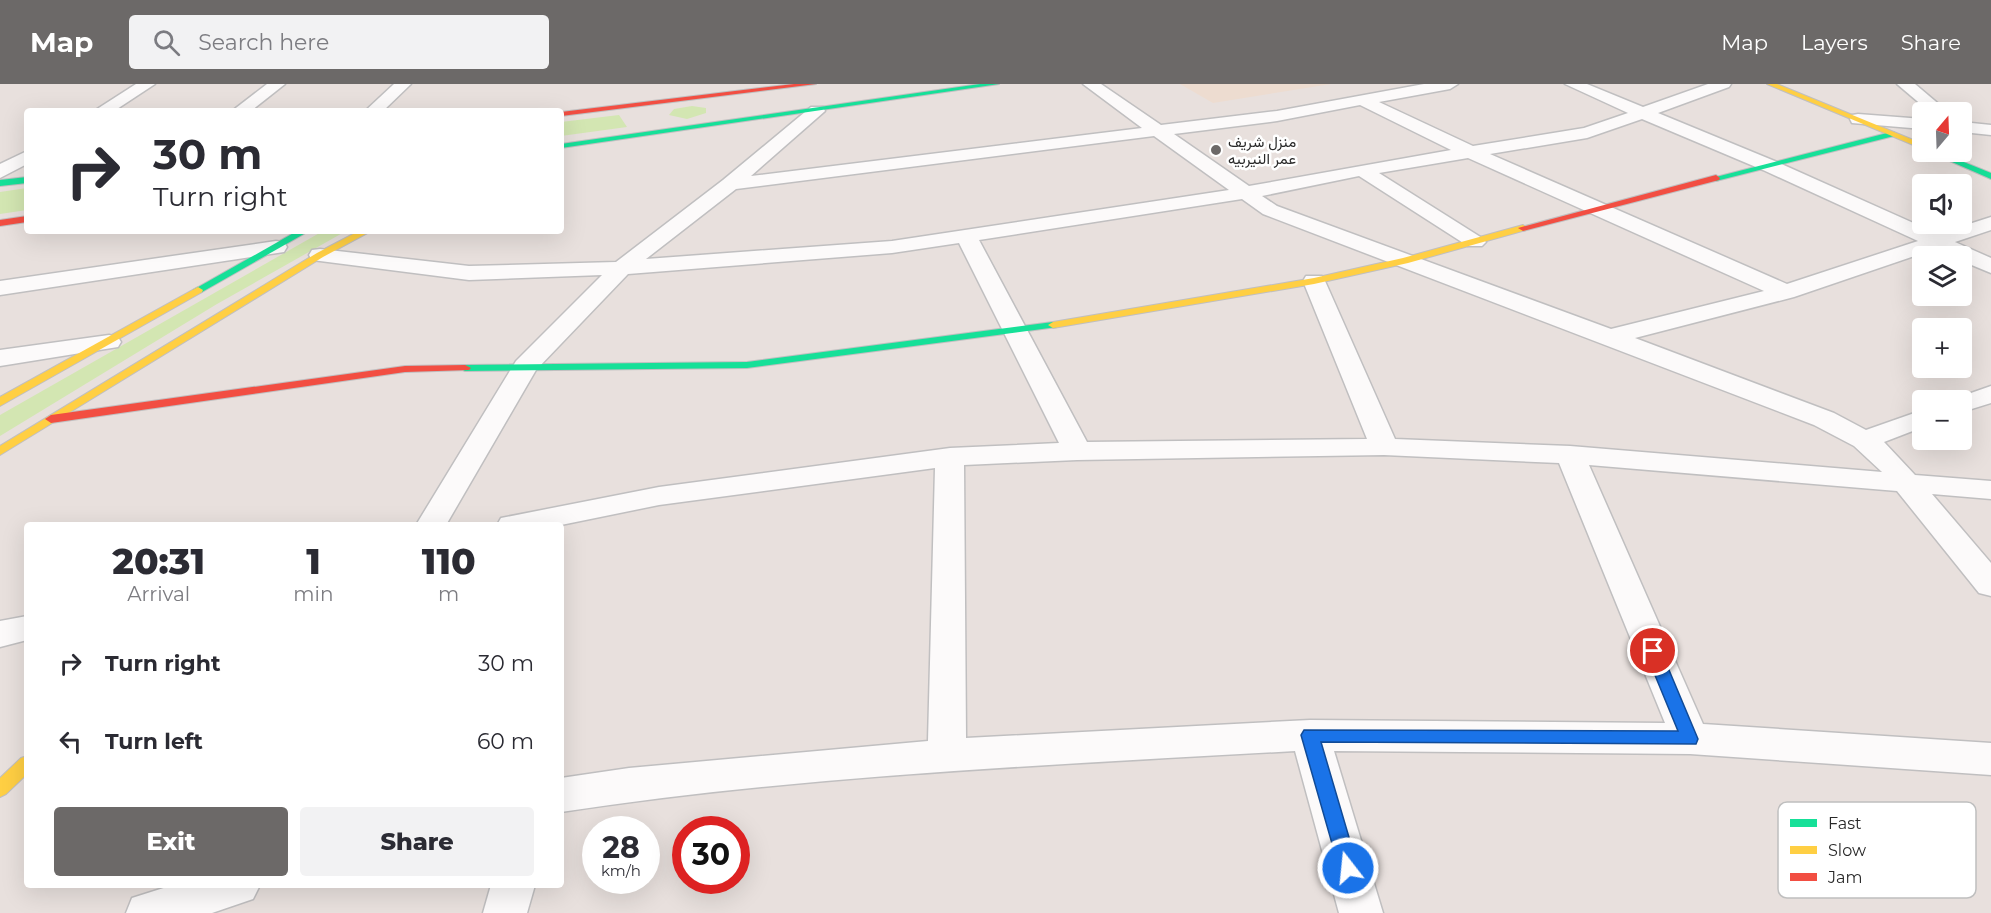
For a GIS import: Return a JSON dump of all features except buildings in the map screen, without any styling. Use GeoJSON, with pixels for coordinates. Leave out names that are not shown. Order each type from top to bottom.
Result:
{"type":"FeatureCollection","features":[{"type":"Feature","properties":{"kind":"main road"},"geometry":{"type":"LineString","coordinates":[[640,133],[659,117],[710,84]]}},
{"type":"Feature","properties":{"kind":"main road"},"geometry":{"type":"LineString","coordinates":[[564,114],[762,87],[812,84]]}},
{"type":"Feature","properties":{"kind":"main road"},"geometry":{"type":"LineString","coordinates":[[564,146],[640,133],[817,111],[995,84]]}},
{"type":"Feature","properties":{"kind":"main road"},"geometry":{"type":"LineString","coordinates":[[1771,84],[1912,143]]}},
{"type":"Feature","properties":{"kind":"main road"},"geometry":{"type":"LineString","coordinates":[[711,124],[762,87]]}},
{"type":"Feature","properties":{"kind":"main road"},"geometry":{"type":"LineString","coordinates":[[740,120],[780,123],[788,135]]}},
{"type":"Feature","properties":{"kind":"main road"},"geometry":{"type":"LineString","coordinates":[[51,419],[405,369],[747,365],[1014,332],[1314,281],[1405,261],[1597,208],[1891,134]]}},
{"type":"Feature","properties":{"kind":"main road"},"geometry":{"type":"LineString","coordinates":[[1957,162],[1991,176]]}},
{"type":"Feature","properties":{"kind":"main road"},"geometry":{"type":"LineString","coordinates":[[0,183],[24,180]]}},
{"type":"Feature","properties":{"kind":"main road"},"geometry":{"type":"LineString","coordinates":[[0,223],[24,219]]}},
{"type":"Feature","properties":{"kind":"main road"},"geometry":{"type":"LineString","coordinates":[[0,402],[299,234]]}},
{"type":"Feature","properties":{"kind":"main road"},"geometry":{"type":"LineString","coordinates":[[0,451],[320,255],[360,234]]}},
{"type":"Feature","properties":{"kind":"main road"},"geometry":{"type":"LineString","coordinates":[[0,789],[24,766]]}},
{"type":"Feature","properties":{"kind":"street"},"geometry":{"type":"LineString","coordinates":[[107,108],[147,84]]}},
{"type":"Feature","properties":{"kind":"street"},"geometry":{"type":"LineString","coordinates":[[244,108],[277,84]]}},
{"type":"Feature","properties":{"kind":"street"},"geometry":{"type":"LineString","coordinates":[[376,108],[402,84]]}},
{"type":"Feature","properties":{"kind":"street"},"geometry":{"type":"LineString","coordinates":[[1091,84],[1270,210],[1824,419],[1864,440],[1906,482],[1991,585]]}},
{"type":"Feature","properties":{"kind":"street"},"geometry":{"type":"LineString","coordinates":[[730,184],[1276,116],[1450,84]]}},
{"type":"Feature","properties":{"kind":"street"},"geometry":{"type":"LineString","coordinates":[[1573,84],[1770,166],[1935,243],[1991,266]]}},
{"type":"Feature","properties":{"kind":"street"},"geometry":{"type":"LineString","coordinates":[[320,255],[470,273],[622,268],[892,247],[1246,193],[1362,170],[1587,133],[1724,84]]}},
{"type":"Feature","properties":{"kind":"street"},"geometry":{"type":"LineString","coordinates":[[1901,85],[1926,102]]}},
{"type":"Feature","properties":{"kind":"street"},"geometry":{"type":"LineString","coordinates":[[1362,100],[1472,153],[1786,292]]}},
{"type":"Feature","properties":{"kind":"street"},"geometry":{"type":"LineString","coordinates":[[433,522],[525,366],[622,268],[730,184],[817,111]]}},
{"type":"Feature","properties":{"kind":"street"},"geometry":{"type":"LineString","coordinates":[[1858,119],[1912,123]]}},
{"type":"Feature","properties":{"kind":"street"},"geometry":{"type":"LineString","coordinates":[[1972,128],[1991,130]]}},
{"type":"Feature","properties":{"kind":"street"},"geometry":{"type":"LineString","coordinates":[[0,151],[24,150]]}},
{"type":"Feature","properties":{"kind":"street"},"geometry":{"type":"LineString","coordinates":[[0,172],[24,158]]}},
{"type":"Feature","properties":{"kind":"street"},"geometry":{"type":"LineString","coordinates":[[1362,170],[1475,242]]}},
{"type":"Feature","properties":{"kind":"street"},"geometry":{"type":"LineString","coordinates":[[1608,337],[1786,292],[1991,223]]}},
{"type":"Feature","properties":{"kind":"street"},"geometry":{"type":"LineString","coordinates":[[966,236],[1077,451]]}},
{"type":"Feature","properties":{"kind":"street"},"geometry":{"type":"LineString","coordinates":[[0,288],[276,247]]}},
{"type":"Feature","properties":{"kind":"street"},"geometry":{"type":"LineString","coordinates":[[1314,281],[1383,447]]}},
{"type":"Feature","properties":{"kind":"street"},"geometry":{"type":"LineString","coordinates":[[0,358],[109,342]]}},
{"type":"Feature","properties":{"kind":"street"},"geometry":{"type":"LineString","coordinates":[[1972,401],[1991,394]]}},
{"type":"Feature","properties":{"kind":"street"},"geometry":{"type":"LineString","coordinates":[[1864,440],[1912,422]]}},
{"type":"Feature","properties":{"kind":"street"},"geometry":{"type":"LineString","coordinates":[[527,522],[659,496],[950,457],[1077,451],[1383,447],[1570,455],[1991,490]]}},
{"type":"Feature","properties":{"kind":"street"},"geometry":{"type":"LineString","coordinates":[[1570,455],[1690,739]]}},
{"type":"Feature","properties":{"kind":"street"},"geometry":{"type":"LineString","coordinates":[[947,755],[950,457]]}},
{"type":"Feature","properties":{"kind":"street"},"geometry":{"type":"LineString","coordinates":[[0,634],[24,629]]}},
{"type":"Feature","properties":{"kind":"street"},"geometry":{"type":"LineString","coordinates":[[1310,735],[1361,913]]}},
{"type":"Feature","properties":{"kind":"street"},"geometry":{"type":"LineString","coordinates":[[564,795],[629,785],[947,755],[1310,735],[1690,739],[1991,759]]}},
{"type":"Feature","properties":{"kind":"street"},"geometry":{"type":"LineString","coordinates":[[148,913],[228,888]]}},
{"type":"Feature","properties":{"kind":"street"},"geometry":{"type":"LineString","coordinates":[[505,913],[512,888]]}},
{"type":"Feature","properties":{"kind":"shaded area"},"geometry":{"type":"Polygon","coordinates":[[[1180,84],[1331,84],[1213,103],[1180,84]]]}},
{"type":"Feature","properties":{"kind":"green space"},"geometry":{"type":"Polygon","coordinates":[[[692,106],[706,108],[706,113],[687,119],[669,115],[674,109],[692,106]]]}},
{"type":"Feature","properties":{"kind":"green space"},"geometry":{"type":"Polygon","coordinates":[[[619,115],[627,127],[564,136],[564,122],[619,115]]]}},
{"type":"Feature","properties":{"kind":"green space"},"geometry":{"type":"Polygon","coordinates":[[[24,188],[24,210],[0,214],[0,192],[24,188]]]}},
{"type":"Feature","properties":{"kind":"green space"},"geometry":{"type":"Polygon","coordinates":[[[318,234],[341,234],[217,304],[0,436],[0,415],[318,234]]]}},
{"type":"Feature","properties":{"kind":"traffic: fast"},"geometry":{"type":"LineString","coordinates":[[564,146],[995,84]]}},
{"type":"Feature","properties":{"kind":"traffic: fast"},"geometry":{"type":"LineString","coordinates":[[1716,178],[1891,134]]}},
{"type":"Feature","properties":{"kind":"traffic: fast"},"geometry":{"type":"LineString","coordinates":[[1957,162],[1991,176]]}},
{"type":"Feature","properties":{"kind":"traffic: fast"},"geometry":{"type":"LineString","coordinates":[[0,183],[24,180]]}},
{"type":"Feature","properties":{"kind":"traffic: fast"},"geometry":{"type":"LineString","coordinates":[[198,290],[299,234]]}},
{"type":"Feature","properties":{"kind":"traffic: fast"},"geometry":{"type":"LineString","coordinates":[[465,368],[747,365],[1053,325]]}},
{"type":"Feature","properties":{"kind":"traffic: slow"},"geometry":{"type":"LineString","coordinates":[[1771,84],[1912,142]]}},
{"type":"Feature","properties":{"kind":"traffic: slow"},"geometry":{"type":"LineString","coordinates":[[1053,325],[1314,281],[1405,261],[1523,228]]}},
{"type":"Feature","properties":{"kind":"traffic: slow"},"geometry":{"type":"LineString","coordinates":[[0,451],[320,255],[360,234]]}},
{"type":"Feature","properties":{"kind":"traffic: slow"},"geometry":{"type":"LineString","coordinates":[[0,402],[198,290]]}},
{"type":"Feature","properties":{"kind":"traffic: slow"},"geometry":{"type":"LineString","coordinates":[[0,789],[24,766]]}},
{"type":"Feature","properties":{"kind":"traffic: jam"},"geometry":{"type":"LineString","coordinates":[[564,114],[812,84]]}},
{"type":"Feature","properties":{"kind":"traffic: jam"},"geometry":{"type":"LineString","coordinates":[[1523,228],[1716,178]]}},
{"type":"Feature","properties":{"kind":"traffic: jam"},"geometry":{"type":"LineString","coordinates":[[0,223],[24,219]]}},
{"type":"Feature","properties":{"kind":"traffic: jam"},"geometry":{"type":"LineString","coordinates":[[51,419],[405,369],[465,368]]}},
{"type":"Feature","properties":{"kind":"place","name":"منزل شريف عمر النيربيه"},"geometry":{"type":"Point","coordinates":[1216,150]}},
{"type":"Feature","properties":{"kind":"route"},"geometry":{"type":"LineString","coordinates":[[1348,868],[1310,735],[1690,739],[1653,651]]}}]}
